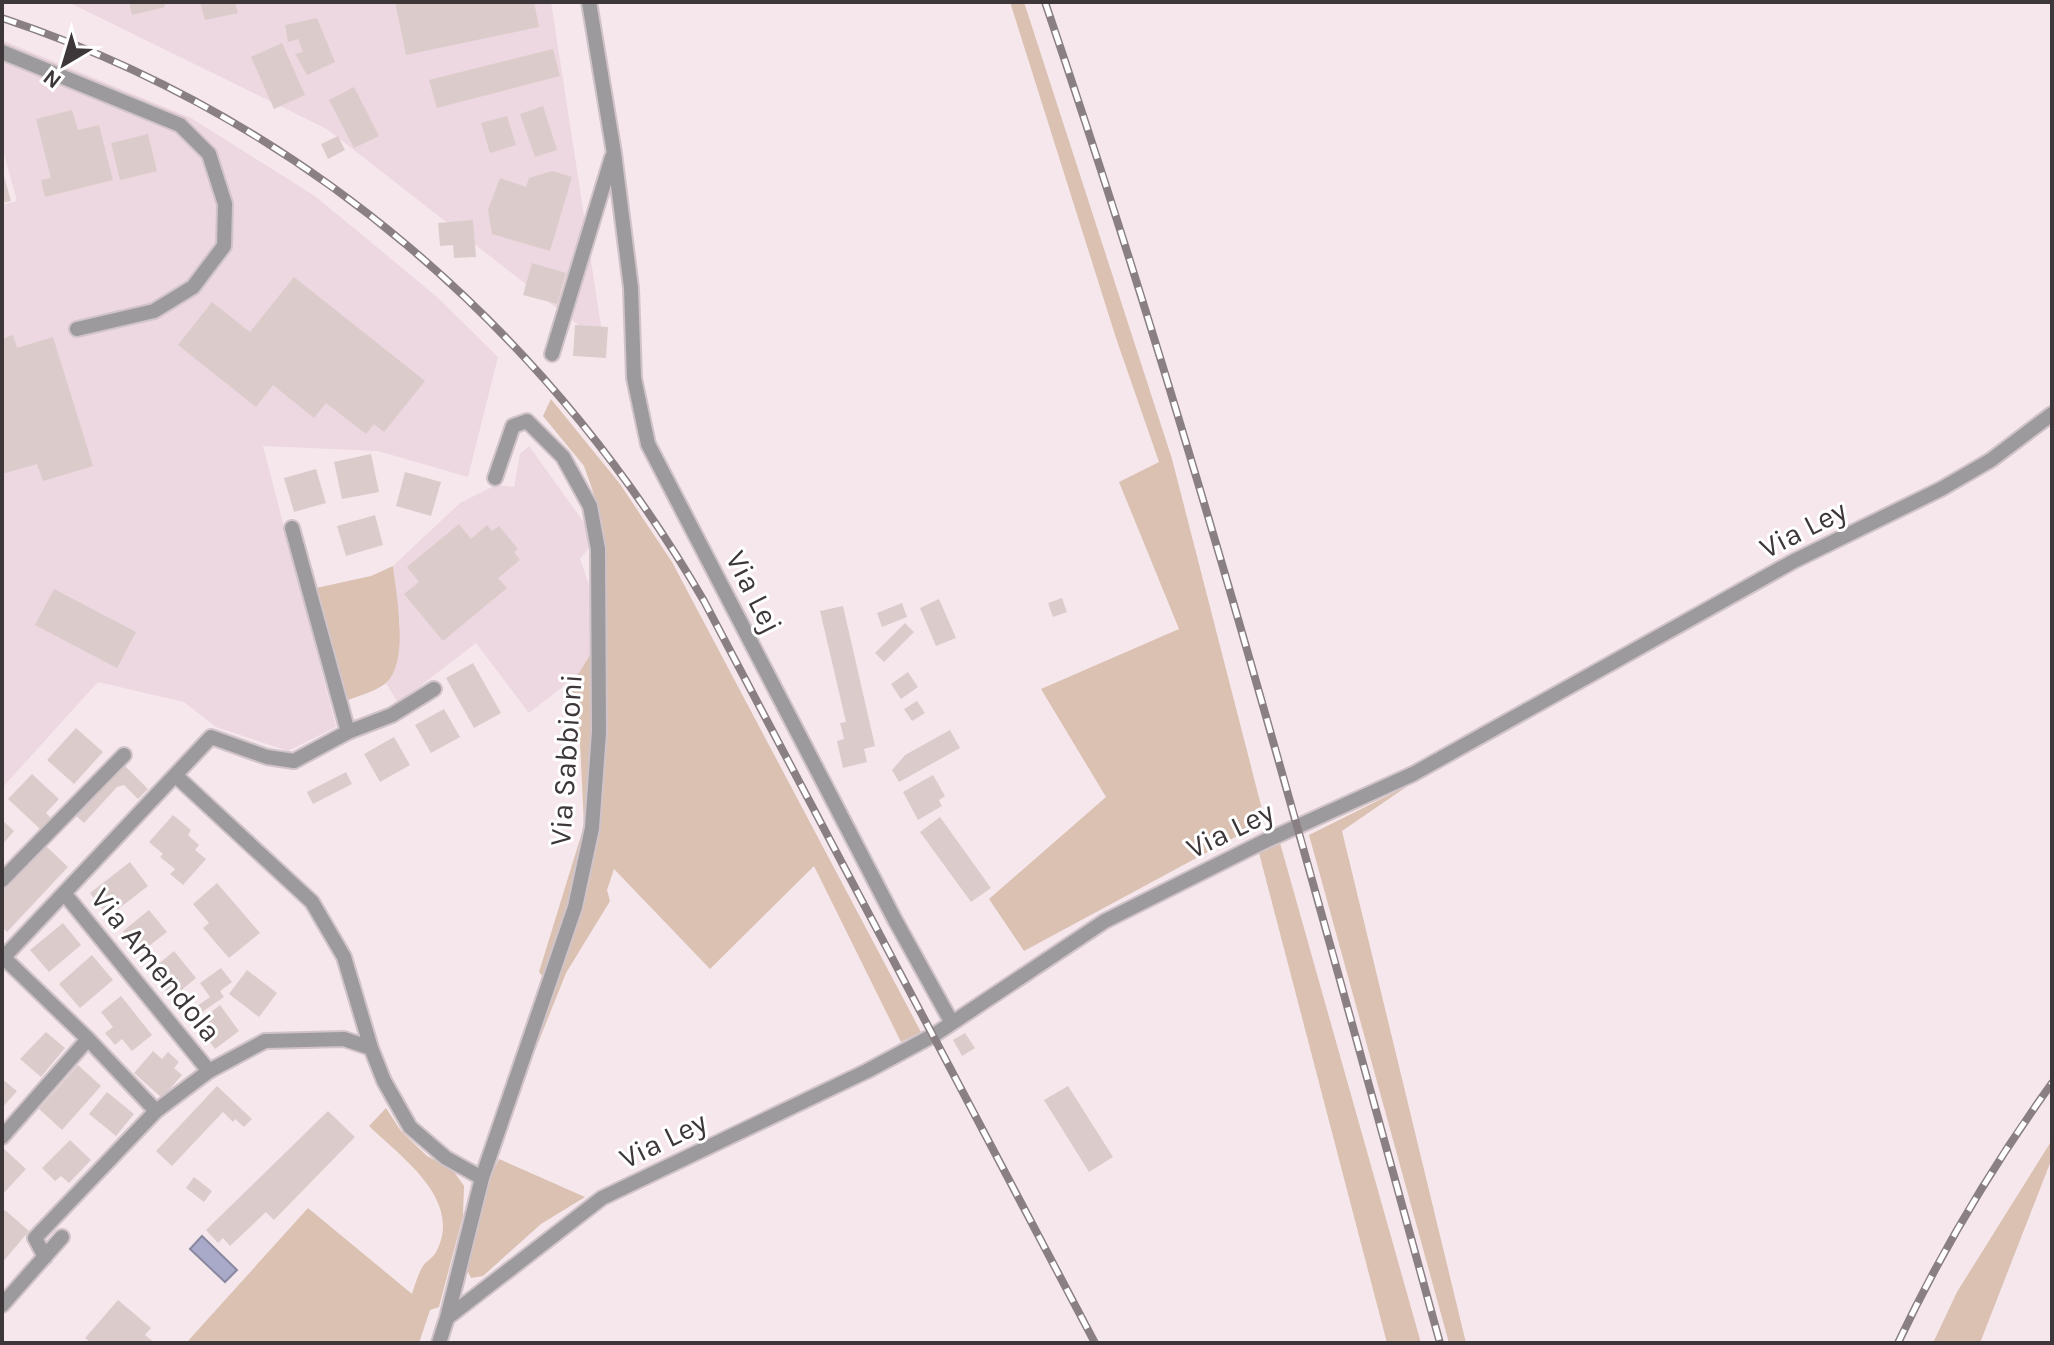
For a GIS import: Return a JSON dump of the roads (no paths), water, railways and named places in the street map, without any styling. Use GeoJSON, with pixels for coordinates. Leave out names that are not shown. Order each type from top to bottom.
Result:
{"type":"FeatureCollection","features":[{"type":"Feature","properties":{"kind":"street","name":"Via Lej"},"geometry":{"type":"LineString","coordinates":[[589,2],[614,153],[631,288],[634,378],[648,444],[888,908],[952,1023]]}},
{"type":"Feature","properties":{"kind":"street"},"geometry":{"type":"LineString","coordinates":[[2,52],[180,125],[209,154],[225,204],[224,246],[193,287],[154,311],[77,329]]}},
{"type":"Feature","properties":{"kind":"street"},"geometry":{"type":"LineString","coordinates":[[552,354],[614,153]]}},
{"type":"Feature","properties":{"kind":"street","name":"Via Ley"},"geometry":{"type":"LineString","coordinates":[[447,1318],[602,1198],[867,1071],[952,1023],[1105,921],[1263,842],[1413,774],[1794,561],[1966,475],[2052,414]]}},
{"type":"Feature","properties":{"kind":"street","name":"Via Sabbioni"},"geometry":{"type":"LineString","coordinates":[[482,1178],[575,907],[592,828],[599,732],[598,549],[590,506],[563,457],[527,421],[513,426],[495,478]]}},
{"type":"Feature","properties":{"kind":"street"},"geometry":{"type":"LineString","coordinates":[[292,528],[348,732]]}},
{"type":"Feature","properties":{"kind":"street"},"geometry":{"type":"LineString","coordinates":[[156,1111],[88,1039],[2,957],[211,737],[267,757],[294,761],[348,732],[392,715],[434,689]]}},
{"type":"Feature","properties":{"kind":"street"},"geometry":{"type":"LineString","coordinates":[[2,880],[124,755]]}},
{"type":"Feature","properties":{"kind":"street"},"geometry":{"type":"LineString","coordinates":[[175,775],[312,902],[344,957],[371,1048],[384,1081],[410,1127],[446,1158],[482,1178],[439,1343]]}},
{"type":"Feature","properties":{"kind":"street","name":"Via Amendola"},"geometry":{"type":"LineString","coordinates":[[64,893],[209,1071]]}},
{"type":"Feature","properties":{"kind":"street"},"geometry":{"type":"LineString","coordinates":[[2,1137],[88,1039]]}},
{"type":"Feature","properties":{"kind":"street"},"geometry":{"type":"LineString","coordinates":[[45,1257],[35,1238],[156,1111],[209,1071],[265,1041],[344,1039],[371,1048]]}},
{"type":"Feature","properties":{"kind":"street"},"geometry":{"type":"LineString","coordinates":[[2,1305],[62,1237]]}},
{"type":"Feature","properties":{"kind":"water"},"geometry":{"type":"Polygon","coordinates":[[[202,1236],[237,1270],[225,1282],[190,1249],[202,1236]]]}},
{"type":"Feature","properties":{"kind":"railway"},"geometry":{"type":"LineString","coordinates":[[1045,2],[1204,502],[1440,1343]]}},
{"type":"Feature","properties":{"kind":"railway"},"geometry":{"type":"LineString","coordinates":[[2,18],[112,61],[216,113],[315,175],[407,245],[492,323],[570,409],[641,502],[704,601],[1095,1343]]}},
{"type":"Feature","properties":{"kind":"railway"},"geometry":{"type":"LineString","coordinates":[[1898,1343],[1969,1210],[2052,1083]]}}]}
